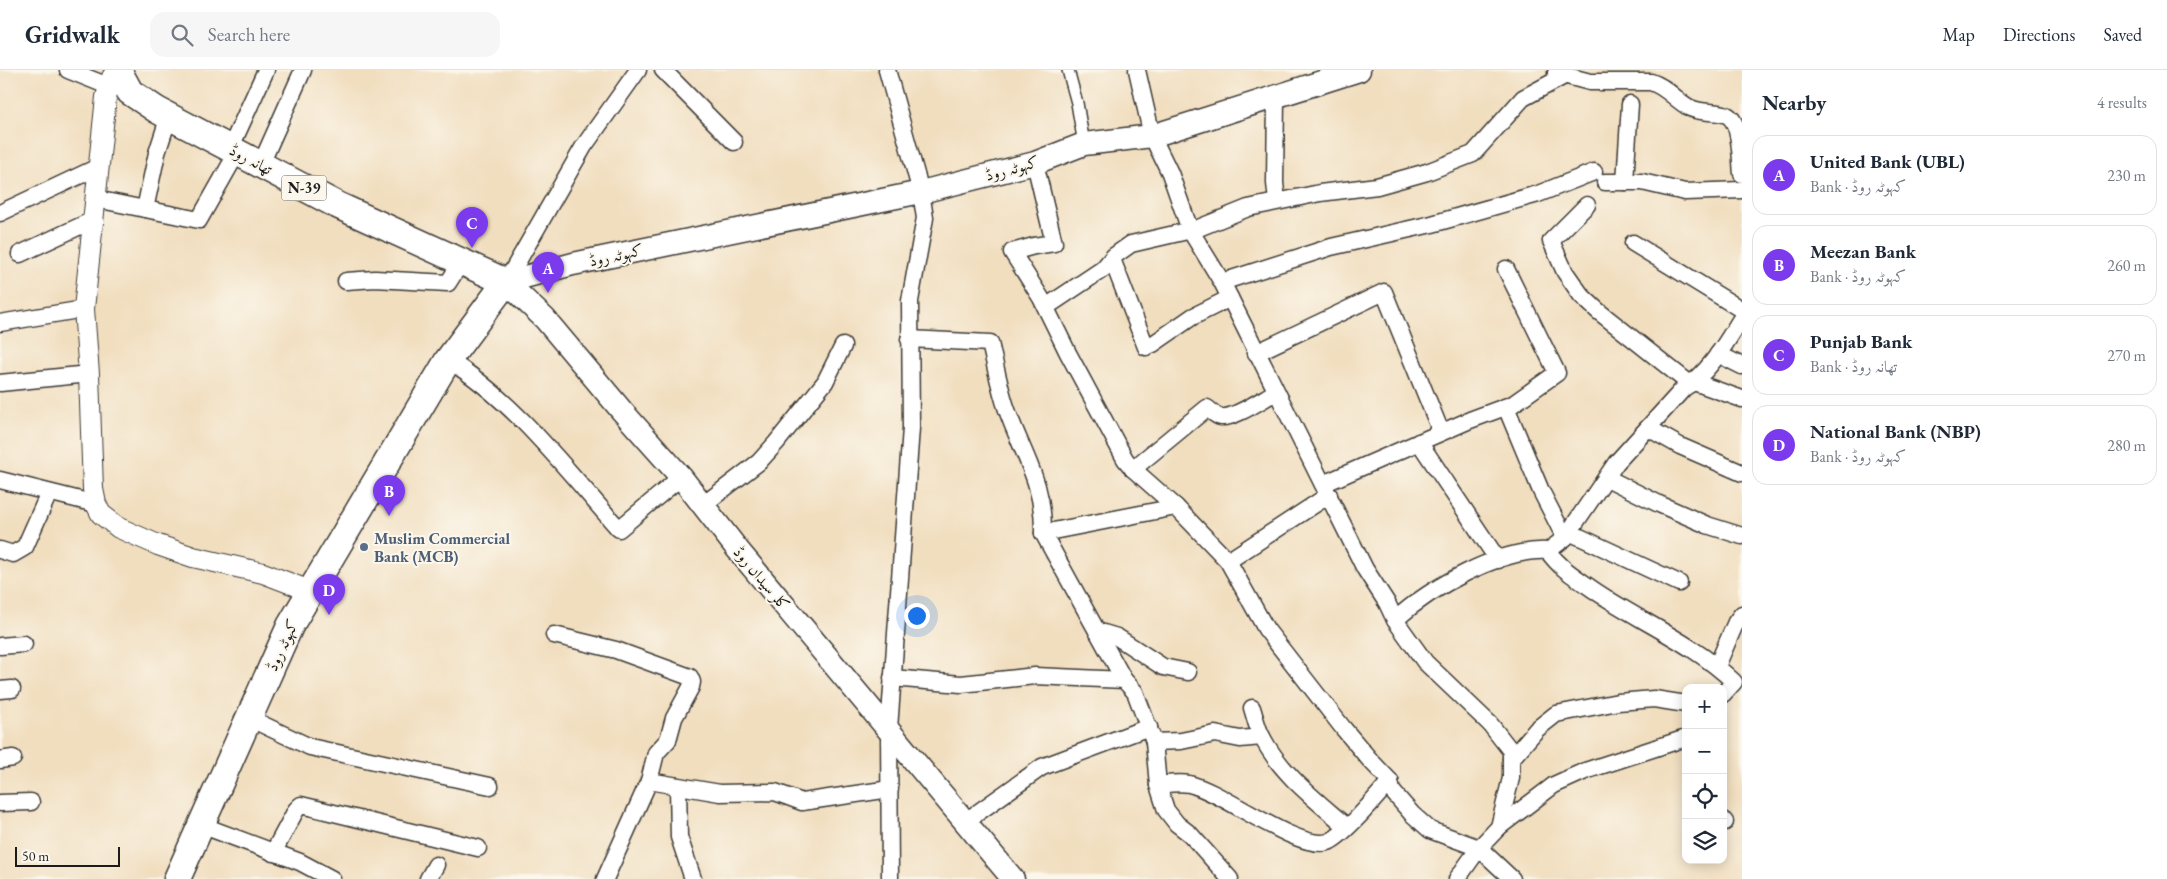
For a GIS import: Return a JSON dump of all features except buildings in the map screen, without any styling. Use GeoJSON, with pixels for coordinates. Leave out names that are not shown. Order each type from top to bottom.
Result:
{"type":"FeatureCollection","features":[{"type":"Feature","properties":{"kind":"highway","name":"تھانہ روڈ"},"geometry":{"type":"LineString","coordinates":[[115,76],[130,92],[169,116],[337,205],[506,282]]}},
{"type":"Feature","properties":{"kind":"highway","name":"کہوٹہ روڈ"},"geometry":{"type":"LineString","coordinates":[[177,879],[290,626],[448,360],[506,282]]}},
{"type":"Feature","properties":{"kind":"main road","name":"کہوٹہ روڈ"},"geometry":{"type":"LineString","coordinates":[[506,282],[573,264],[921,192],[1035,163],[1084,144],[1152,136],[1358,70]]}},
{"type":"Feature","properties":{"kind":"main road","name":"کلر سیداں روڈ"},"geometry":{"type":"LineString","coordinates":[[506,282],[545,319],[622,411],[681,477],[738,550],[1013,879]]}},
{"type":"Feature","properties":{"kind":"street"},"geometry":{"type":"LineString","coordinates":[[68,70],[115,76],[98,167],[84,309],[89,374],[90,437],[96,504],[101,514],[119,528],[158,545],[193,557],[263,573],[310,590]]}},
{"type":"Feature","properties":{"kind":"street"},"geometry":{"type":"LineString","coordinates":[[96,199],[199,220],[234,150],[266,70]]}},
{"type":"Feature","properties":{"kind":"street"},"geometry":{"type":"LineString","coordinates":[[261,164],[303,70]]}},
{"type":"Feature","properties":{"kind":"street"},"geometry":{"type":"LineString","coordinates":[[506,282],[584,146],[638,70]]}},
{"type":"Feature","properties":{"kind":"street"},"geometry":{"type":"LineString","coordinates":[[663,70],[734,142]]}},
{"type":"Feature","properties":{"kind":"street"},"geometry":{"type":"LineString","coordinates":[[887,70],[921,192],[924,218],[911,294],[909,339],[912,385],[911,428],[889,729],[890,879]]}},
{"type":"Feature","properties":{"kind":"street"},"geometry":{"type":"LineString","coordinates":[[1068,70],[1077,103],[1084,144]]}},
{"type":"Feature","properties":{"kind":"street"},"geometry":{"type":"LineString","coordinates":[[1137,70],[1152,136],[1170,172],[1190,230],[1222,282],[1365,569],[1387,603],[1395,620],[1425,662],[1490,724],[1511,752],[1511,778],[1499,827]]}},
{"type":"Feature","properties":{"kind":"street"},"geometry":{"type":"LineString","coordinates":[[1046,307],[1103,269],[1131,244],[1190,230],[1222,220],[1248,208],[1320,193],[1376,186],[1427,172],[1474,154],[1523,98],[1559,72],[1590,82],[1650,82],[1659,84],[1689,107],[1703,112],[1731,116],[1736,124],[1742,174]]}},
{"type":"Feature","properties":{"kind":"street"},"geometry":{"type":"LineString","coordinates":[[1276,95],[1275,183],[1277,202]]}},
{"type":"Feature","properties":{"kind":"street"},"geometry":{"type":"LineString","coordinates":[[1625,182],[1630,104]]}},
{"type":"Feature","properties":{"kind":"street"},"geometry":{"type":"LineString","coordinates":[[145,209],[157,153],[169,116]]}},
{"type":"Feature","properties":{"kind":"street"},"geometry":{"type":"LineString","coordinates":[[1035,163],[1054,243],[1012,252],[1046,307],[1068,353],[1112,435],[1133,469],[1176,508],[1228,562],[1266,629],[1349,735],[1390,781],[1392,791],[1412,814],[1430,830],[1479,848],[1512,879]]}},
{"type":"Feature","properties":{"kind":"street"},"geometry":{"type":"LineString","coordinates":[[0,213],[98,167]]}},
{"type":"Feature","properties":{"kind":"street"},"geometry":{"type":"LineString","coordinates":[[1222,282],[1331,247],[1432,224],[1600,177],[1625,182],[1642,182],[1685,192],[1742,190]]}},
{"type":"Feature","properties":{"kind":"street"},"geometry":{"type":"LineString","coordinates":[[1587,205],[1551,241],[1566,272],[1581,295],[1598,311],[1692,383],[1742,399]]}},
{"type":"Feature","properties":{"kind":"street"},"geometry":{"type":"LineString","coordinates":[[20,254],[94,220]]}},
{"type":"Feature","properties":{"kind":"street"},"geometry":{"type":"LineString","coordinates":[[1633,243],[1742,310]]}},
{"type":"Feature","properties":{"kind":"street"},"geometry":{"type":"LineString","coordinates":[[1112,259],[1146,347],[1192,317],[1230,298]]}},
{"type":"Feature","properties":{"kind":"street"},"geometry":{"type":"LineString","coordinates":[[346,281],[375,279],[448,282],[462,261]]}},
{"type":"Feature","properties":{"kind":"street"},"geometry":{"type":"LineString","coordinates":[[1228,562],[1326,490],[1419,442],[1513,404],[1558,373],[1506,268]]}},
{"type":"Feature","properties":{"kind":"street"},"geometry":{"type":"LineString","coordinates":[[1256,353],[1384,292],[1441,432]]}},
{"type":"Feature","properties":{"kind":"street"},"geometry":{"type":"LineString","coordinates":[[0,323],[84,309]]}},
{"type":"Feature","properties":{"kind":"street"},"geometry":{"type":"LineString","coordinates":[[1395,620],[1410,606],[1453,579],[1514,554],[1537,550],[1548,551],[1567,535],[1616,464],[1684,388],[1692,383],[1718,354],[1742,317]]}},
{"type":"Feature","properties":{"kind":"street"},"geometry":{"type":"LineString","coordinates":[[909,339],[990,343],[1006,407],[1037,482],[1043,510],[1042,533],[1124,680],[1135,692],[1151,735],[1158,785],[1166,810],[1230,879]]}},
{"type":"Feature","properties":{"kind":"street"},"geometry":{"type":"LineString","coordinates":[[703,505],[759,462],[776,443],[825,382],[843,346]]}},
{"type":"Feature","properties":{"kind":"street"},"geometry":{"type":"LineString","coordinates":[[1718,354],[1742,366]]}},
{"type":"Feature","properties":{"kind":"street"},"geometry":{"type":"LineString","coordinates":[[448,360],[462,368],[497,398],[546,446],[619,529],[681,477]]}},
{"type":"Feature","properties":{"kind":"street"},"geometry":{"type":"LineString","coordinates":[[0,382],[89,374]]}},
{"type":"Feature","properties":{"kind":"street"},"geometry":{"type":"LineString","coordinates":[[1133,469],[1207,408],[1219,416],[1234,415],[1276,392]]}},
{"type":"Feature","properties":{"kind":"street"},"geometry":{"type":"LineString","coordinates":[[1506,407],[1541,491],[1567,535],[1679,583]]}},
{"type":"Feature","properties":{"kind":"street"},"geometry":{"type":"LineString","coordinates":[[1648,428],[1680,446],[1742,473]]}},
{"type":"Feature","properties":{"kind":"street"},"geometry":{"type":"LineString","coordinates":[[1419,442],[1498,560]]}},
{"type":"Feature","properties":{"kind":"street"},"geometry":{"type":"LineString","coordinates":[[1608,478],[1659,504],[1707,525],[1742,536]]}},
{"type":"Feature","properties":{"kind":"street"},"geometry":{"type":"LineString","coordinates":[[0,480],[96,504]]}},
{"type":"Feature","properties":{"kind":"street"},"geometry":{"type":"LineString","coordinates":[[0,550],[13,554],[25,547],[49,493]]}},
{"type":"Feature","properties":{"kind":"street"},"geometry":{"type":"LineString","coordinates":[[1042,533],[1176,508]]}},
{"type":"Feature","properties":{"kind":"street"},"geometry":{"type":"LineString","coordinates":[[1548,551],[1556,564],[1606,599],[1738,677],[1727,689]]}},
{"type":"Feature","properties":{"kind":"street"},"geometry":{"type":"LineString","coordinates":[[1717,666],[1736,622],[1742,614]]}},
{"type":"Feature","properties":{"kind":"street"},"geometry":{"type":"LineString","coordinates":[[1097,631],[1116,637],[1163,667],[1188,672]]}},
{"type":"Feature","properties":{"kind":"street"},"geometry":{"type":"LineString","coordinates":[[554,635],[616,650],[690,676],[692,682],[674,718],[668,740],[656,753],[650,781],[605,879]]}},
{"type":"Feature","properties":{"kind":"street"},"geometry":{"type":"LineString","coordinates":[[0,646],[24,644]]}},
{"type":"Feature","properties":{"kind":"street"},"geometry":{"type":"LineString","coordinates":[[892,678],[961,684],[1035,676],[1124,680]]}},
{"type":"Feature","properties":{"kind":"street"},"geometry":{"type":"LineString","coordinates":[[1510,759],[1536,729],[1556,714],[1618,702],[1654,699],[1682,703]]}},
{"type":"Feature","properties":{"kind":"street"},"geometry":{"type":"LineString","coordinates":[[1252,708],[1262,736],[1296,783],[1347,827]]}},
{"type":"Feature","properties":{"kind":"street"},"geometry":{"type":"LineString","coordinates":[[249,718],[310,747],[490,786]]}},
{"type":"Feature","properties":{"kind":"street"},"geometry":{"type":"LineString","coordinates":[[966,821],[1042,766],[1151,735],[1181,741],[1215,734],[1240,739],[1262,736]]}},
{"type":"Feature","properties":{"kind":"street"},"geometry":{"type":"LineString","coordinates":[[1457,879],[1479,848],[1499,827],[1554,785],[1585,771],[1682,739]]}},
{"type":"Feature","properties":{"kind":"street"},"geometry":{"type":"LineString","coordinates":[[650,781],[720,793],[775,792],[802,802],[890,788]]}},
{"type":"Feature","properties":{"kind":"street"},"geometry":{"type":"LineString","coordinates":[[1158,785],[1188,784],[1314,844],[1329,842],[1347,827],[1390,781]]}},
{"type":"Feature","properties":{"kind":"street"},"geometry":{"type":"LineString","coordinates":[[678,786],[679,837],[693,879]]}},
{"type":"Feature","properties":{"kind":"street"},"geometry":{"type":"LineString","coordinates":[[0,803],[31,802]]}},
{"type":"Feature","properties":{"kind":"street"},"geometry":{"type":"LineString","coordinates":[[274,852],[296,810],[302,805],[478,848]]}},
{"type":"Feature","properties":{"kind":"street"},"geometry":{"type":"LineString","coordinates":[[201,825],[300,862],[332,879]]}},
{"type":"Feature","properties":{"kind":"place","name":"Punjab Bank"},"geometry":{"type":"Point","coordinates":[472,248]}},
{"type":"Feature","properties":{"kind":"place","name":"United Bank (UBL)"},"geometry":{"type":"Point","coordinates":[548,293]}},
{"type":"Feature","properties":{"kind":"place","name":"Meezan Bank"},"geometry":{"type":"Point","coordinates":[389,516]}},
{"type":"Feature","properties":{"kind":"place","name":"Muslim Commercial Bank (MCB)"},"geometry":{"type":"Point","coordinates":[364,547]}},
{"type":"Feature","properties":{"kind":"place","name":"National Bank (NBP)"},"geometry":{"type":"Point","coordinates":[329,615]}}]}
